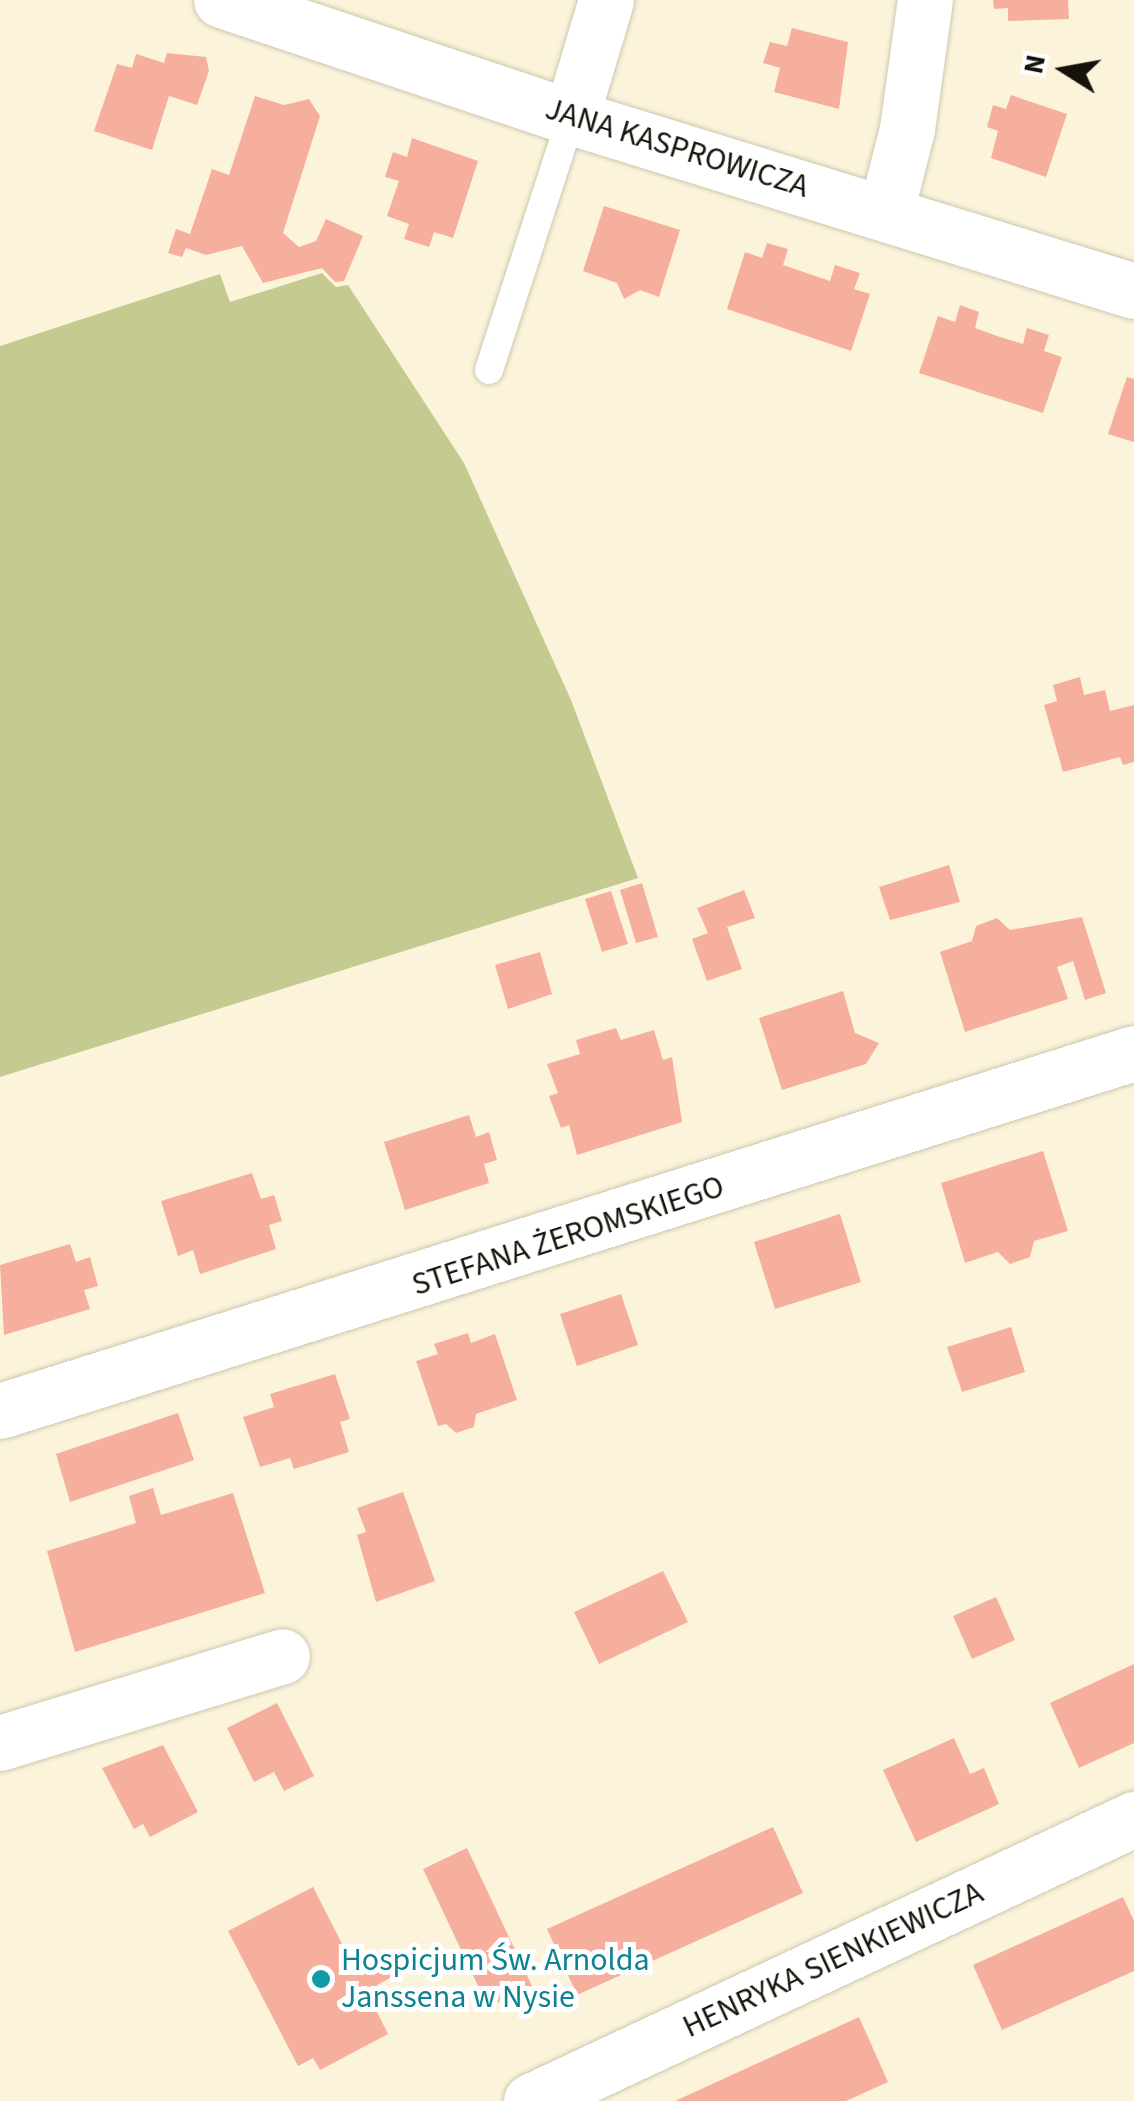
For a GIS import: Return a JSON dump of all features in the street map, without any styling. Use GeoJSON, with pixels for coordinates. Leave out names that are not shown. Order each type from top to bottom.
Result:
{"type":"FeatureCollection","features":[{"type":"Feature","properties":{"kind":"street","name":"JANA KASPROWICZA"},"geometry":{"type":"LineString","coordinates":[[222,0],[571,117],[1134,291]]}},
{"type":"Feature","properties":{"kind":"street"},"geometry":{"type":"LineString","coordinates":[[571,117],[606,0]]}},
{"type":"Feature","properties":{"kind":"street"},"geometry":{"type":"LineString","coordinates":[[886,212],[913,94],[924,0]]}},
{"type":"Feature","properties":{"kind":"street","name":"STEFANA ŻEROMSKIEGO"},"geometry":{"type":"LineString","coordinates":[[0,1411],[1134,1053]]}},
{"type":"Feature","properties":{"kind":"street"},"geometry":{"type":"LineString","coordinates":[[0,1743],[282,1656]]}},
{"type":"Feature","properties":{"kind":"street","name":"HENRYKA SIENKIEWICZA"},"geometry":{"type":"LineString","coordinates":[[531,2101],[1134,1819]]}},
{"type":"Feature","properties":{"kind":"lane"},"geometry":{"type":"LineString","coordinates":[[488,370],[571,117]]}},
{"type":"Feature","properties":{"kind":"green space"},"geometry":{"type":"Polygon","coordinates":[[[322,273],[336,287],[348,285],[464,463],[571,700],[638,878],[0,1077],[0,346],[220,274],[230,302],[322,273]]]}},
{"type":"Feature","properties":{"kind":"building"},"geometry":{"type":"Polygon","coordinates":[[[993,0],[1068,0],[1069,19],[1008,21],[1008,8],[994,9],[993,0]]]}},
{"type":"Feature","properties":{"kind":"building"},"geometry":{"type":"Polygon","coordinates":[[[792,28],[848,42],[839,109],[774,92],[780,68],[763,63],[770,42],[787,46],[792,28]]]}},
{"type":"Feature","properties":{"kind":"building"},"geometry":{"type":"Polygon","coordinates":[[[167,53],[206,57],[209,71],[197,105],[169,96],[152,150],[94,131],[117,64],[132,68],[136,54],[164,63],[167,53]]]}},
{"type":"Feature","properties":{"kind":"building"},"geometry":{"type":"Polygon","coordinates":[[[1011,95],[1067,114],[1046,177],[991,158],[998,131],[987,127],[993,105],[1006,109],[1011,95]]]}},
{"type":"Feature","properties":{"kind":"building"},"geometry":{"type":"Polygon","coordinates":[[[255,96],[284,105],[309,99],[320,116],[283,233],[299,247],[316,241],[326,219],[363,236],[344,281],[335,282],[322,268],[263,283],[242,246],[206,255],[186,248],[182,257],[168,253],[176,229],[190,234],[212,169],[229,175],[255,96]]]}},
{"type":"Feature","properties":{"kind":"building"},"geometry":{"type":"Polygon","coordinates":[[[412,138],[478,161],[453,238],[434,232],[429,247],[404,239],[409,224],[387,216],[399,181],[385,177],[393,152],[407,157],[412,138]]]}},
{"type":"Feature","properties":{"kind":"building"},"geometry":{"type":"Polygon","coordinates":[[[604,206],[680,230],[659,297],[640,290],[624,299],[617,283],[583,271],[604,206]]]}},
{"type":"Feature","properties":{"kind":"building"},"geometry":{"type":"Polygon","coordinates":[[[767,243],[788,249],[783,265],[830,281],[835,265],[860,273],[854,289],[870,294],[851,351],[727,309],[745,252],[762,258],[767,243]]]}},
{"type":"Feature","properties":{"kind":"building"},"geometry":{"type":"Polygon","coordinates":[[[960,305],[979,312],[975,328],[1000,337],[1023,344],[1027,328],[1049,335],[1044,351],[1062,357],[1043,413],[919,373],[938,316],[955,322],[960,305]]]}},
{"type":"Feature","properties":{"kind":"building"},"geometry":{"type":"Polygon","coordinates":[[[1127,377],[1134,379],[1134,442],[1108,434],[1127,377]]]}},
{"type":"Feature","properties":{"kind":"building"},"geometry":{"type":"Polygon","coordinates":[[[1080,677],[1084,695],[1105,690],[1110,711],[1134,705],[1134,762],[1123,765],[1120,757],[1063,772],[1044,705],[1057,701],[1053,685],[1080,677]]]}},
{"type":"Feature","properties":{"kind":"building"},"geometry":{"type":"Polygon","coordinates":[[[949,865],[960,902],[890,920],[879,887],[949,865]]]}},
{"type":"Feature","properties":{"kind":"building"},"geometry":{"type":"Polygon","coordinates":[[[642,883],[658,937],[636,943],[620,890],[642,883]]]}},
{"type":"Feature","properties":{"kind":"building"},"geometry":{"type":"Polygon","coordinates":[[[744,890],[755,918],[727,927],[742,969],[707,981],[692,939],[708,933],[697,908],[744,890]]]}},
{"type":"Feature","properties":{"kind":"building"},"geometry":{"type":"Polygon","coordinates":[[[611,891],[628,944],[602,952],[585,899],[611,891]]]}},
{"type":"Feature","properties":{"kind":"building"},"geometry":{"type":"Polygon","coordinates":[[[1082,917],[1106,993],[1085,1000],[1073,961],[1057,967],[1068,999],[965,1032],[940,952],[972,941],[976,926],[997,918],[1010,930],[1082,917]]]}},
{"type":"Feature","properties":{"kind":"building"},"geometry":{"type":"Polygon","coordinates":[[[540,952],[552,994],[508,1009],[495,965],[540,952]]]}},
{"type":"Feature","properties":{"kind":"building"},"geometry":{"type":"Polygon","coordinates":[[[843,991],[855,1033],[879,1043],[866,1064],[782,1090],[759,1018],[843,991]]]}},
{"type":"Feature","properties":{"kind":"building"},"geometry":{"type":"Polygon","coordinates":[[[616,1028],[621,1040],[654,1030],[663,1060],[672,1057],[682,1122],[577,1155],[569,1125],[561,1128],[549,1096],[558,1093],[547,1064],[580,1054],[576,1040],[616,1028]]]}},
{"type":"Feature","properties":{"kind":"building"},"geometry":{"type":"Polygon","coordinates":[[[469,1115],[476,1137],[489,1132],[497,1160],[484,1164],[489,1183],[405,1210],[384,1142],[469,1115]]]}},
{"type":"Feature","properties":{"kind":"building"},"geometry":{"type":"Polygon","coordinates":[[[1043,1151],[1068,1231],[1034,1241],[1030,1257],[1010,1264],[998,1252],[965,1263],[941,1183],[1043,1151]]]}},
{"type":"Feature","properties":{"kind":"building"},"geometry":{"type":"Polygon","coordinates":[[[252,1173],[261,1199],[274,1195],[282,1221],[269,1225],[276,1249],[200,1274],[193,1250],[178,1256],[161,1201],[252,1173]]]}},
{"type":"Feature","properties":{"kind":"building"},"geometry":{"type":"Polygon","coordinates":[[[840,1214],[861,1282],[775,1309],[754,1242],[840,1214]]]}},
{"type":"Feature","properties":{"kind":"building"},"geometry":{"type":"Polygon","coordinates":[[[70,1244],[76,1262],[90,1257],[98,1286],[84,1290],[90,1309],[4,1335],[0,1265],[70,1244]]]}},
{"type":"Feature","properties":{"kind":"building"},"geometry":{"type":"Polygon","coordinates":[[[621,1294],[638,1345],[577,1366],[560,1314],[621,1294]]]}},
{"type":"Feature","properties":{"kind":"building"},"geometry":{"type":"Polygon","coordinates":[[[1011,1327],[1025,1372],[962,1392],[947,1347],[1011,1327]]]}},
{"type":"Feature","properties":{"kind":"building"},"geometry":{"type":"Polygon","coordinates":[[[468,1333],[471,1343],[495,1334],[517,1400],[476,1414],[474,1427],[456,1433],[446,1424],[438,1426],[416,1361],[438,1354],[434,1344],[468,1333]]]}},
{"type":"Feature","properties":{"kind":"building"},"geometry":{"type":"Polygon","coordinates":[[[335,1374],[350,1419],[340,1422],[349,1452],[294,1469],[290,1458],[260,1467],[243,1417],[274,1407],[270,1394],[335,1374]]]}},
{"type":"Feature","properties":{"kind":"building"},"geometry":{"type":"Polygon","coordinates":[[[178,1413],[194,1460],[70,1502],[56,1454],[178,1413]]]}},
{"type":"Feature","properties":{"kind":"building"},"geometry":{"type":"Polygon","coordinates":[[[153,1488],[161,1515],[233,1493],[265,1593],[75,1652],[47,1551],[136,1523],[129,1496],[153,1488]]]}},
{"type":"Feature","properties":{"kind":"building"},"geometry":{"type":"Polygon","coordinates":[[[403,1492],[435,1581],[376,1602],[357,1535],[366,1532],[357,1508],[403,1492]]]}},
{"type":"Feature","properties":{"kind":"building"},"geometry":{"type":"Polygon","coordinates":[[[663,1571],[688,1622],[599,1664],[574,1612],[663,1571]]]}},
{"type":"Feature","properties":{"kind":"building"},"geometry":{"type":"Polygon","coordinates":[[[996,1597],[1015,1640],[972,1659],[953,1616],[996,1597]]]}},
{"type":"Feature","properties":{"kind":"building"},"geometry":{"type":"Polygon","coordinates":[[[1134,1664],[1134,1743],[1079,1768],[1050,1703],[1134,1664]]]}},
{"type":"Feature","properties":{"kind":"building"},"geometry":{"type":"Polygon","coordinates":[[[277,1703],[314,1776],[284,1791],[274,1772],[254,1782],[227,1728],[277,1703]]]}},
{"type":"Feature","properties":{"kind":"building"},"geometry":{"type":"Polygon","coordinates":[[[954,1738],[970,1774],[984,1768],[999,1804],[916,1842],[883,1770],[954,1738]]]}},
{"type":"Feature","properties":{"kind":"building"},"geometry":{"type":"Polygon","coordinates":[[[163,1745],[198,1812],[150,1837],[143,1824],[134,1829],[102,1768],[163,1745]]]}},
{"type":"Feature","properties":{"kind":"building"},"geometry":{"type":"Polygon","coordinates":[[[773,1827],[803,1893],[577,1995],[547,1929],[773,1827]]]}},
{"type":"Feature","properties":{"kind":"building"},"geometry":{"type":"Polygon","coordinates":[[[467,1848],[532,1986],[488,2007],[423,1869],[467,1848]]]}},
{"type":"Feature","properties":{"kind":"building","name":"Hospicjum Św. Arnolda Janssena w Nysie"},"geometry":{"type":"Polygon","coordinates":[[[313,1887],[357,1973],[392,1955],[401,1972],[377,1985],[388,2006],[377,2012],[388,2034],[320,2070],[313,2058],[298,2066],[228,1931],[313,1887]]]}},
{"type":"Feature","properties":{"kind":"building"},"geometry":{"type":"Polygon","coordinates":[[[1123,1897],[1134,1921],[1134,1971],[1002,2030],[973,1965],[1123,1897]]]}},
{"type":"Feature","properties":{"kind":"building"},"geometry":{"type":"Polygon","coordinates":[[[859,2017],[888,2082],[846,2101],[675,2101],[859,2017]]]}},
{"type":"Feature","properties":{"kind":"place","name":"Hospicjum Św. Arnolda Janssena w Nysie"},"geometry":{"type":"Point","coordinates":[321,1979]}}]}
